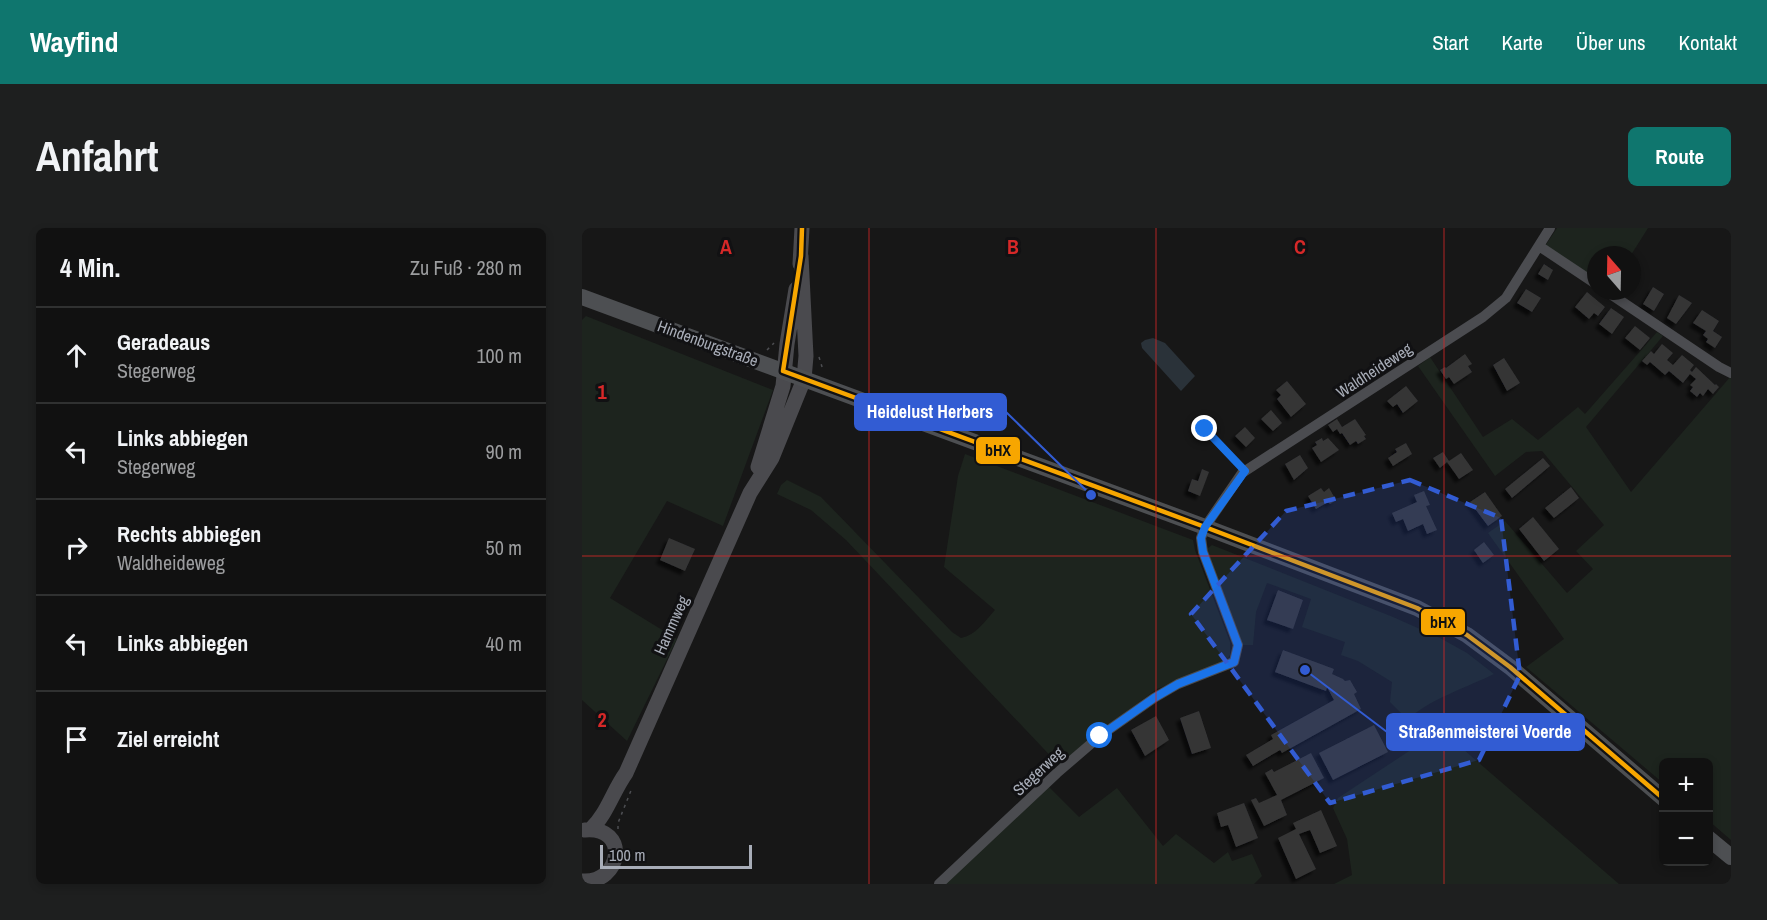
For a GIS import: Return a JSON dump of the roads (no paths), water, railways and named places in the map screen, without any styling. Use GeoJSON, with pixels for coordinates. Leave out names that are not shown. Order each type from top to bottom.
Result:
{"type":"FeatureCollection","features":[{"type":"Feature","properties":{"kind":"main road","name":"Hammweg"},"geometry":{"type":"LineString","coordinates":[[585,882],[602,879],[608,875],[615,862],[615,847],[593,832],[624,787],[626,773],[751,492],[783,386],[789,373],[806,356],[801,256],[802,228]]}},
{"type":"Feature","properties":{"kind":"main road","name":"Hammweg"},"geometry":{"type":"LineString","coordinates":[[751,492],[772,458],[789,373],[787,344],[801,256]]}},
{"type":"Feature","properties":{"kind":"main road","name":"Hindenburgstraße"},"geometry":{"type":"LineString","coordinates":[[582,297],[1205,527],[1417,608],[1467,635],[1510,667],[1659,795]]}},
{"type":"Feature","properties":{"kind":"main road"},"geometry":{"type":"LineString","coordinates":[[1713,842],[1731,857]]}},
{"type":"Feature","properties":{"kind":"street","name":"Waldheideweg"},"geometry":{"type":"LineString","coordinates":[[1205,527],[1245,471],[1483,317],[1506,298],[1550,228]]}},
{"type":"Feature","properties":{"kind":"street"},"geometry":{"type":"LineString","coordinates":[[1539,246],[1587,279]]}},
{"type":"Feature","properties":{"kind":"street"},"geometry":{"type":"LineString","coordinates":[[1619,300],[1731,373]]}},
{"type":"Feature","properties":{"kind":"street","name":"Stegerweg"},"geometry":{"type":"LineString","coordinates":[[939,884],[1057,773],[1100,736],[1178,684],[1234,662],[1238,645],[1203,552],[1201,538],[1205,527]]}},
{"type":"Feature","properties":{"kind":"lane"},"geometry":{"type":"LineString","coordinates":[[1205,429],[1245,471]]}},
{"type":"Feature","properties":{"kind":"place","name":"Heidelust Herbers"},"geometry":{"type":"Point","coordinates":[1091,495]}},
{"type":"Feature","properties":{"kind":"place","name":"Straßenmeisterei Voerde"},"geometry":{"type":"Point","coordinates":[1305,670]}}]}
